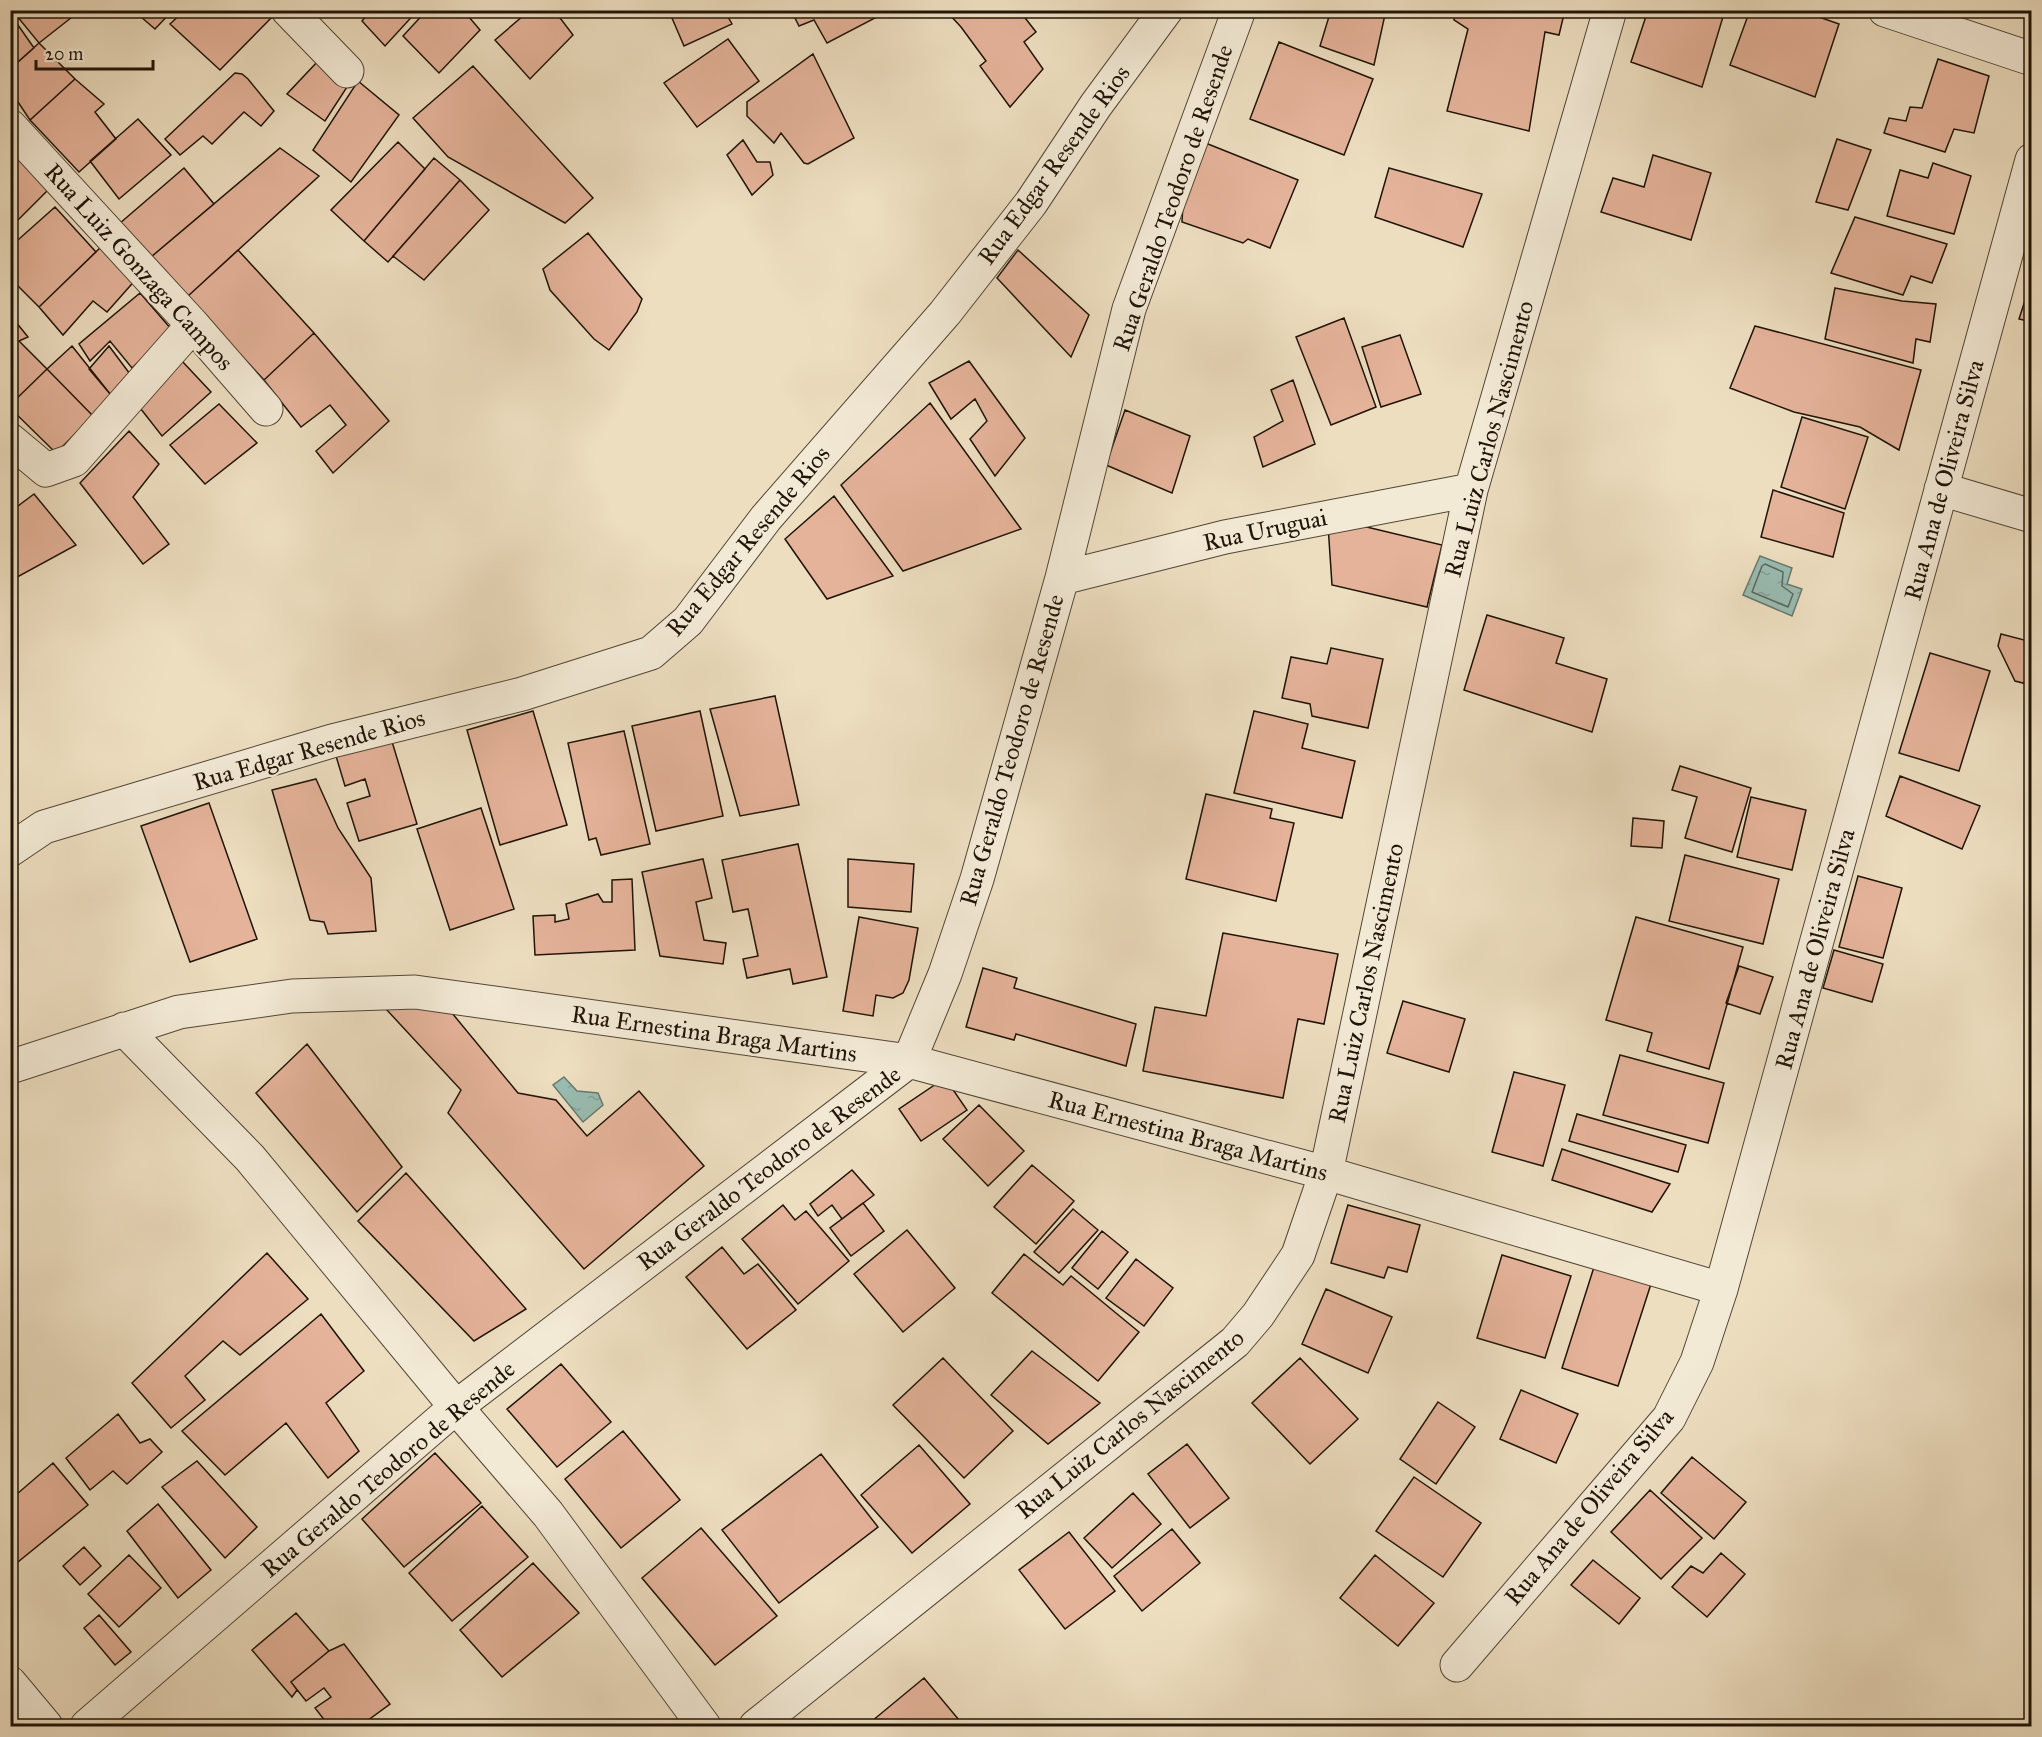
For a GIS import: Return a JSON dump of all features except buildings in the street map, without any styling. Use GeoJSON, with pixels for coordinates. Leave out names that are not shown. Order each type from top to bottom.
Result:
{"type":"FeatureCollection","features":[{"type":"Feature","properties":{"kind":"street"},"geometry":{"type":"LineString","coordinates":[[288,10],[348,71]]}},
{"type":"Feature","properties":{"kind":"street","name":"Rua Edgar Resende Rios"},"geometry":{"type":"LineString","coordinates":[[10,850],[44,827],[332,741],[522,694],[651,653],[688,621],[766,518],[945,312],[1031,203],[1096,105],[1166,10]]}},
{"type":"Feature","properties":{"kind":"street","name":"Rua Geraldo Teodoro de Resende"},"geometry":{"type":"LineString","coordinates":[[87,1726],[456,1407],[909,1061],[945,974],[977,879],[1062,578],[1129,309],[1239,10]]}},
{"type":"Feature","properties":{"kind":"street","name":"Rua Luiz Carlos Nascimento"},"geometry":{"type":"LineString","coordinates":[[756,1726],[1234,1342],[1258,1315],[1298,1256],[1326,1173],[1471,490],[1610,10]]}},
{"type":"Feature","properties":{"kind":"street"},"geometry":{"type":"LineString","coordinates":[[1885,10],[2031,59]]}},
{"type":"Feature","properties":{"kind":"street","name":"Rua Luiz Gonzaga Campos"},"geometry":{"type":"LineString","coordinates":[[10,126],[194,325],[266,409]]}},
{"type":"Feature","properties":{"kind":"street","name":"Rua Ana de Oliveira Silva"},"geometry":{"type":"LineString","coordinates":[[1457,1665],[1669,1418],[1697,1362],[1721,1289],[2031,160]]}},
{"type":"Feature","properties":{"kind":"street"},"geometry":{"type":"LineString","coordinates":[[10,440],[46,470],[74,460],[194,325]]}},
{"type":"Feature","properties":{"kind":"street"},"geometry":{"type":"LineString","coordinates":[[1941,489],[2031,516]]}},
{"type":"Feature","properties":{"kind":"street","name":"Rua Uruguai"},"geometry":{"type":"LineString","coordinates":[[1062,578],[1225,537],[1471,490]]}},
{"type":"Feature","properties":{"kind":"street","name":"Rua Ernestina Braga Martins"},"geometry":{"type":"LineString","coordinates":[[10,1067],[179,1012],[292,996],[415,992],[909,1061],[1326,1173],[1721,1289]]}},
{"type":"Feature","properties":{"kind":"street"},"geometry":{"type":"LineString","coordinates":[[124,1029],[250,1158],[456,1407],[548,1514],[704,1726]]}},
{"type":"Feature","properties":{"kind":"street"},"geometry":{"type":"LineString","coordinates":[[10,1683],[46,1726]]}},
{"type":"Feature","properties":{"kind":"water"},"geometry":{"type":"Polygon","coordinates":[[[1760,556],[1792,568],[1787,584],[1802,589],[1792,616],[1743,595],[1760,556]]]}},
{"type":"Feature","properties":{"kind":"water"},"geometry":{"type":"Polygon","coordinates":[[[564,1077],[577,1091],[598,1093],[603,1105],[583,1122],[553,1085],[564,1077]]]}}]}
